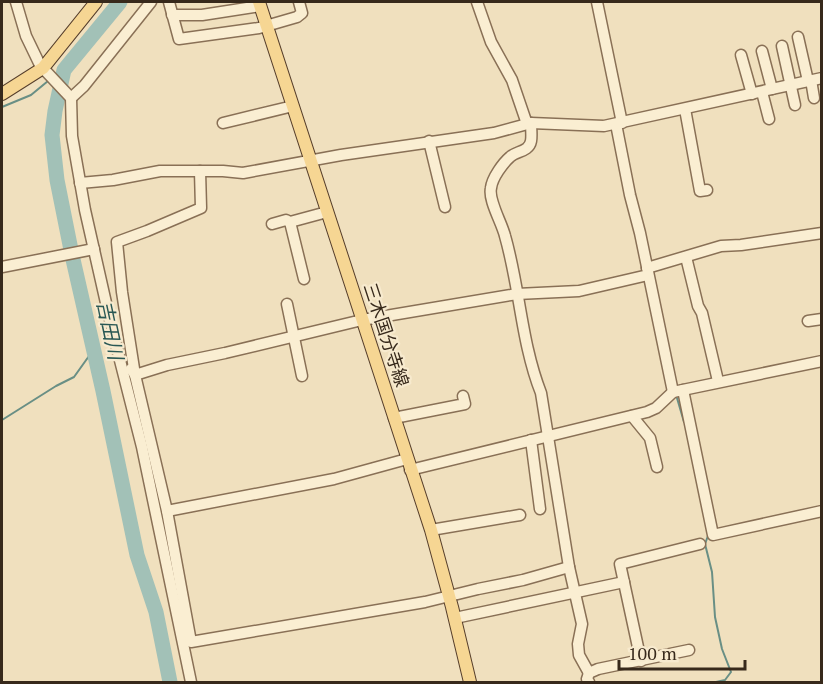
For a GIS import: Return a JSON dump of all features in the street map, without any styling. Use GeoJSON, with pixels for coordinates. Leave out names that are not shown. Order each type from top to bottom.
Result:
{"type":"FeatureCollection","features":[{"type":"Feature","properties":{"kind":"main road"},"geometry":{"type":"LineString","coordinates":[[2,94],[45,70],[96,2]]}},
{"type":"Feature","properties":{"kind":"main road","name":"三木国分寺線"},"geometry":{"type":"LineString","coordinates":[[259,4],[431,530],[470,682]]}},
{"type":"Feature","properties":{"kind":"street"},"geometry":{"type":"LineString","coordinates":[[16,2],[26,36],[45,70],[69,96],[72,136],[90,250],[142,447],[191,682]]}},
{"type":"Feature","properties":{"kind":"street"},"geometry":{"type":"LineString","coordinates":[[69,96],[84,86],[151,2]]}},
{"type":"Feature","properties":{"kind":"street"},"geometry":{"type":"LineString","coordinates":[[140,15],[145,16],[157,2]]}},
{"type":"Feature","properties":{"kind":"street"},"geometry":{"type":"LineString","coordinates":[[169,2],[179,39],[267,25],[297,17],[302,13],[299,2]]}},
{"type":"Feature","properties":{"kind":"street"},"geometry":{"type":"LineString","coordinates":[[477,2],[491,42],[512,80],[529,123],[531,142],[525,149],[512,154],[506,161],[491,185],[490,194],[506,236],[521,323],[532,370],[541,393],[569,567],[582,624],[578,644],[579,655],[589,678],[598,669],[689,650]]}},
{"type":"Feature","properties":{"kind":"street"},"geometry":{"type":"LineString","coordinates":[[597,2],[630,195],[713,535],[822,511]]}},
{"type":"Feature","properties":{"kind":"street"},"geometry":{"type":"LineString","coordinates":[[172,15],[188,10],[202,15],[259,4]]}},
{"type":"Feature","properties":{"kind":"street"},"geometry":{"type":"LineString","coordinates":[[798,37],[814,80],[814,98]]}},
{"type":"Feature","properties":{"kind":"street"},"geometry":{"type":"LineString","coordinates":[[782,46],[795,105]]}},
{"type":"Feature","properties":{"kind":"street"},"geometry":{"type":"LineString","coordinates":[[762,51],[762,92],[769,119]]}},
{"type":"Feature","properties":{"kind":"street"},"geometry":{"type":"LineString","coordinates":[[741,55],[762,92]]}},
{"type":"Feature","properties":{"kind":"street"},"geometry":{"type":"LineString","coordinates":[[80,183],[113,180],[159,171],[243,174],[429,141],[494,133],[529,123],[585,126],[619,123],[814,80]]}},
{"type":"Feature","properties":{"kind":"street"},"geometry":{"type":"LineString","coordinates":[[223,123],[293,106]]}},
{"type":"Feature","properties":{"kind":"street"},"geometry":{"type":"LineString","coordinates":[[685,110],[700,191],[707,190]]}},
{"type":"Feature","properties":{"kind":"street"},"geometry":{"type":"LineString","coordinates":[[429,141],[444,207]]}},
{"type":"Feature","properties":{"kind":"street"},"geometry":{"type":"LineString","coordinates":[[200,171],[201,208],[117,242],[135,375],[167,511],[191,642],[425,602],[569,567]]}},
{"type":"Feature","properties":{"kind":"street"},"geometry":{"type":"LineString","coordinates":[[272,224],[286,220],[290,222],[327,212]]}},
{"type":"Feature","properties":{"kind":"street"},"geometry":{"type":"LineString","coordinates":[[290,222],[304,279]]}},
{"type":"Feature","properties":{"kind":"street"},"geometry":{"type":"LineString","coordinates":[[135,375],[167,365],[362,320],[517,294],[579,291],[721,246],[822,233]]}},
{"type":"Feature","properties":{"kind":"street"},"geometry":{"type":"LineString","coordinates":[[2,267],[90,250]]}},
{"type":"Feature","properties":{"kind":"street"},"geometry":{"type":"LineString","coordinates":[[686,257],[718,381]]}},
{"type":"Feature","properties":{"kind":"street"},"geometry":{"type":"LineString","coordinates":[[287,304],[302,376]]}},
{"type":"Feature","properties":{"kind":"street"},"geometry":{"type":"LineString","coordinates":[[808,321],[821,320]]}},
{"type":"Feature","properties":{"kind":"street"},"geometry":{"type":"LineString","coordinates":[[111,326],[135,375]]}},
{"type":"Feature","properties":{"kind":"street"},"geometry":{"type":"LineString","coordinates":[[167,511],[531,440],[632,416],[656,408],[678,391],[822,361]]}},
{"type":"Feature","properties":{"kind":"street"},"geometry":{"type":"LineString","coordinates":[[394,418],[465,404],[463,396]]}},
{"type":"Feature","properties":{"kind":"street"},"geometry":{"type":"LineString","coordinates":[[632,416],[650,438],[657,467]]}},
{"type":"Feature","properties":{"kind":"street"},"geometry":{"type":"LineString","coordinates":[[531,440],[540,509]]}},
{"type":"Feature","properties":{"kind":"street"},"geometry":{"type":"LineString","coordinates":[[431,530],[520,515]]}},
{"type":"Feature","properties":{"kind":"street"},"geometry":{"type":"LineString","coordinates":[[641,661],[620,564],[700,544]]}},
{"type":"Feature","properties":{"kind":"street"},"geometry":{"type":"LineString","coordinates":[[455,618],[624,582]]}},
{"type":"Feature","properties":{"kind":"waterway","name":"吉田川"},"geometry":{"type":"LineString","coordinates":[[120,2],[64,70],[52,135],[57,180],[72,255],[137,555],[156,612],[170,682]]}},
{"type":"Feature","properties":{"kind":"waterway","name":"吉田川"},"geometry":{"type":"LineString","coordinates":[[55,76],[64,70]]}},
{"type":"Feature","properties":{"kind":"waterway"},"geometry":{"type":"LineString","coordinates":[[2,107],[31,95],[48,81]]}},
{"type":"Feature","properties":{"kind":"waterway"},"geometry":{"type":"LineString","coordinates":[[2,420],[74,377],[94,349]]}},
{"type":"Feature","properties":{"kind":"waterway"},"geometry":{"type":"LineString","coordinates":[[677,398],[684,422]]}},
{"type":"Feature","properties":{"kind":"waterway"},"geometry":{"type":"LineString","coordinates":[[709,533],[705,544],[712,572],[715,617],[722,649],[731,672],[725,680],[716,682]]}}]}
